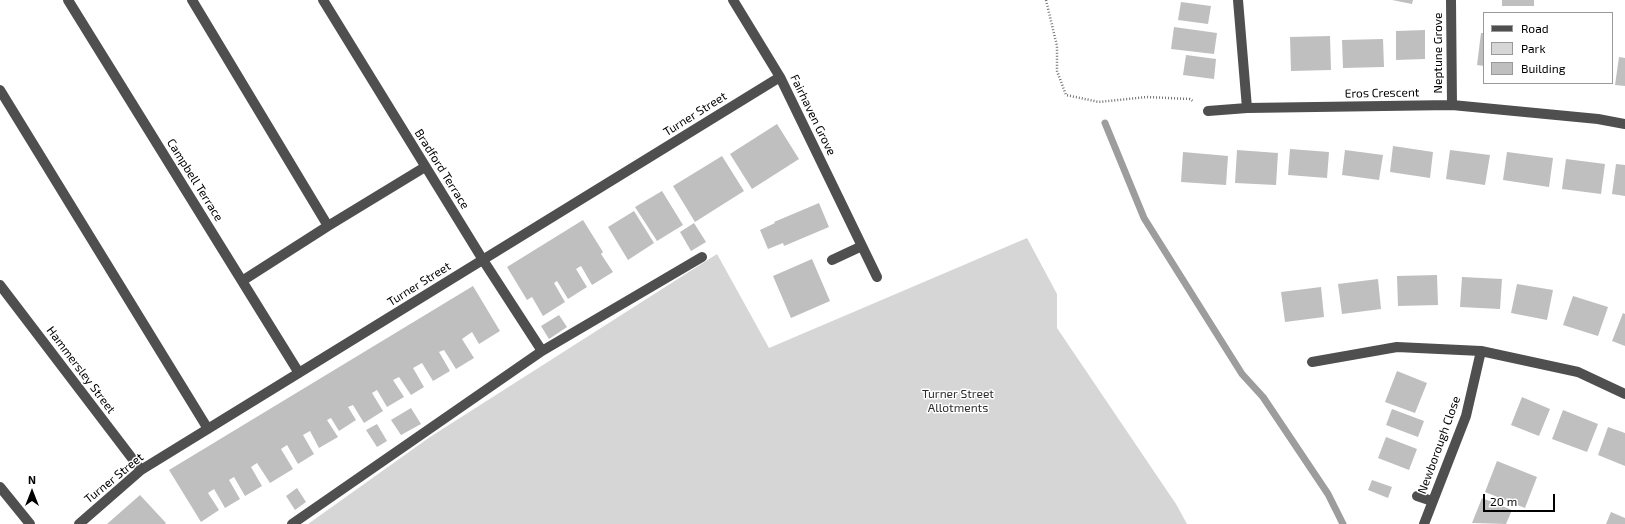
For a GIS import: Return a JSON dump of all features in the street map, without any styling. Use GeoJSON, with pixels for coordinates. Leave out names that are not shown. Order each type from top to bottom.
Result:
{"type":"FeatureCollection","features":[{"type":"Feature","properties":{"kind":"street","name":"Campbell Terrace"},"geometry":{"type":"LineString","coordinates":[[68,0],[299,373]]}},
{"type":"Feature","properties":{"kind":"street"},"geometry":{"type":"LineString","coordinates":[[192,0],[328,226]]}},
{"type":"Feature","properties":{"kind":"street","name":"Bradford Terrace"},"geometry":{"type":"LineString","coordinates":[[323,0],[483,260],[542,351]]}},
{"type":"Feature","properties":{"kind":"street","name":"Fairhaven Grove"},"geometry":{"type":"LineString","coordinates":[[733,0],[780,77],[877,277]]}},
{"type":"Feature","properties":{"kind":"street"},"geometry":{"type":"LineString","coordinates":[[1238,0],[1247,108]]}},
{"type":"Feature","properties":{"kind":"street","name":"Neptune Grove"},"geometry":{"type":"LineString","coordinates":[[1451,0],[1452,105]]}},
{"type":"Feature","properties":{"kind":"street","name":"Turner Street"},"geometry":{"type":"LineString","coordinates":[[79,524],[141,470],[780,77]]}},
{"type":"Feature","properties":{"kind":"street"},"geometry":{"type":"LineString","coordinates":[[0,90],[208,429]]}},
{"type":"Feature","properties":{"kind":"street","name":"Eros Crescent"},"geometry":{"type":"LineString","coordinates":[[1208,111],[1247,108],[1452,105],[1598,119],[1625,124]]}},
{"type":"Feature","properties":{"kind":"street"},"geometry":{"type":"LineString","coordinates":[[242,281],[328,226],[425,167]]}},
{"type":"Feature","properties":{"kind":"street"},"geometry":{"type":"LineString","coordinates":[[832,260],[862,246]]}},
{"type":"Feature","properties":{"kind":"street"},"geometry":{"type":"LineString","coordinates":[[292,524],[542,351],[702,257]]}},
{"type":"Feature","properties":{"kind":"street","name":"Hammersley Street"},"geometry":{"type":"LineString","coordinates":[[0,285],[141,470]]}},
{"type":"Feature","properties":{"kind":"street"},"geometry":{"type":"LineString","coordinates":[[1312,362],[1397,347],[1481,351],[1578,372],[1625,394]]}},
{"type":"Feature","properties":{"kind":"street","name":"Newborough Close"},"geometry":{"type":"LineString","coordinates":[[1424,524],[1466,416],[1481,351]]}},
{"type":"Feature","properties":{"kind":"street"},"geometry":{"type":"LineString","coordinates":[[0,487],[30,524]]}},
{"type":"Feature","properties":{"kind":"street"},"geometry":{"type":"LineString","coordinates":[[1417,496],[1432,501]]}},
{"type":"Feature","properties":{"kind":"path"},"geometry":{"type":"LineString","coordinates":[[1046,0],[1057,46],[1057,71],[1066,95],[1099,102],[1147,97],[1190,99],[1208,111]]}},
{"type":"Feature","properties":{"kind":"green space","name":"Turner Street Allotments"},"geometry":{"type":"Polygon","coordinates":[[[1027,238],[1057,294],[1057,328],[1176,504],[1187,524],[308,524],[430,437],[717,254],[769,348],[1027,238]]]}},
{"type":"Feature","properties":{"kind":"building"},"geometry":{"type":"Polygon","coordinates":[[[1392,0],[1413,0],[1412,4],[1392,0]]]}},
{"type":"Feature","properties":{"kind":"building"},"geometry":{"type":"Polygon","coordinates":[[[1502,0],[1534,0],[1534,6],[1502,6],[1502,0]]]}},
{"type":"Feature","properties":{"kind":"building"},"geometry":{"type":"Polygon","coordinates":[[[1181,2],[1211,6],[1208,24],[1178,20],[1181,2]]]}},
{"type":"Feature","properties":{"kind":"building"},"geometry":{"type":"Polygon","coordinates":[[[1174,27],[1217,33],[1214,54],[1171,49],[1174,27]]]}},
{"type":"Feature","properties":{"kind":"building"},"geometry":{"type":"Polygon","coordinates":[[[1425,30],[1425,59],[1396,60],[1396,31],[1425,30]]]}},
{"type":"Feature","properties":{"kind":"building"},"geometry":{"type":"Polygon","coordinates":[[[1481,33],[1483,33],[1483,66],[1477,65],[1481,33]]]}},
{"type":"Feature","properties":{"kind":"building"},"geometry":{"type":"Polygon","coordinates":[[[1330,36],[1331,70],[1291,71],[1290,37],[1330,36]]]}},
{"type":"Feature","properties":{"kind":"building"},"geometry":{"type":"Polygon","coordinates":[[[1383,39],[1384,67],[1343,68],[1342,40],[1383,39]]]}},
{"type":"Feature","properties":{"kind":"building"},"geometry":{"type":"Polygon","coordinates":[[[1186,55],[1216,59],[1214,79],[1183,75],[1186,55]]]}},
{"type":"Feature","properties":{"kind":"building"},"geometry":{"type":"Polygon","coordinates":[[[1619,57],[1625,58],[1625,86],[1615,85],[1619,57]]]}},
{"type":"Feature","properties":{"kind":"building"},"geometry":{"type":"Polygon","coordinates":[[[777,124],[799,159],[752,189],[730,154],[777,124]]]}},
{"type":"Feature","properties":{"kind":"building"},"geometry":{"type":"Polygon","coordinates":[[[1393,146],[1433,152],[1430,178],[1390,172],[1393,146]]]}},
{"type":"Feature","properties":{"kind":"building"},"geometry":{"type":"Polygon","coordinates":[[[1290,149],[1329,152],[1327,178],[1288,175],[1290,149]]]}},
{"type":"Feature","properties":{"kind":"building"},"geometry":{"type":"Polygon","coordinates":[[[1237,150],[1278,153],[1276,185],[1235,183],[1237,150]]]}},
{"type":"Feature","properties":{"kind":"building"},"geometry":{"type":"Polygon","coordinates":[[[1345,150],[1383,155],[1379,180],[1342,175],[1345,150]]]}},
{"type":"Feature","properties":{"kind":"building"},"geometry":{"type":"Polygon","coordinates":[[[1450,150],[1490,155],[1485,185],[1446,179],[1450,150]]]}},
{"type":"Feature","properties":{"kind":"building"},"geometry":{"type":"Polygon","coordinates":[[[1183,152],[1228,156],[1226,185],[1181,182],[1183,152]]]}},
{"type":"Feature","properties":{"kind":"building"},"geometry":{"type":"Polygon","coordinates":[[[1507,152],[1553,158],[1549,187],[1503,180],[1507,152]]]}},
{"type":"Feature","properties":{"kind":"building"},"geometry":{"type":"Polygon","coordinates":[[[722,156],[744,191],[695,222],[673,186],[722,156]]]}},
{"type":"Feature","properties":{"kind":"building"},"geometry":{"type":"Polygon","coordinates":[[[1566,159],[1605,164],[1601,194],[1562,189],[1566,159]]]}},
{"type":"Feature","properties":{"kind":"building"},"geometry":{"type":"Polygon","coordinates":[[[1616,164],[1625,165],[1625,196],[1612,194],[1616,164]]]}},
{"type":"Feature","properties":{"kind":"building"},"geometry":{"type":"Polygon","coordinates":[[[662,191],[683,225],[657,241],[635,207],[662,191]]]}},
{"type":"Feature","properties":{"kind":"building"},"geometry":{"type":"Polygon","coordinates":[[[819,203],[829,227],[784,246],[783,243],[768,249],[760,230],[775,223],[774,222],[819,203]]]}},
{"type":"Feature","properties":{"kind":"building"},"geometry":{"type":"Polygon","coordinates":[[[634,211],[654,243],[628,260],[608,227],[634,211]]]}},
{"type":"Feature","properties":{"kind":"building"},"geometry":{"type":"Polygon","coordinates":[[[583,220],[603,252],[601,254],[613,272],[592,285],[581,266],[576,269],[587,287],[568,299],[557,281],[554,283],[565,302],[543,316],[532,297],[527,300],[507,267],[583,220]]]}},
{"type":"Feature","properties":{"kind":"building"},"geometry":{"type":"Polygon","coordinates":[[[694,223],[706,242],[691,251],[680,232],[694,223]]]}},
{"type":"Feature","properties":{"kind":"building"},"geometry":{"type":"Polygon","coordinates":[[[812,259],[830,301],[791,318],[773,276],[812,259]]]}},
{"type":"Feature","properties":{"kind":"building"},"geometry":{"type":"Polygon","coordinates":[[[1437,275],[1438,305],[1398,306],[1397,276],[1437,275]]]}},
{"type":"Feature","properties":{"kind":"building"},"geometry":{"type":"Polygon","coordinates":[[[1462,277],[1502,279],[1500,309],[1460,307],[1462,277]]]}},
{"type":"Feature","properties":{"kind":"building"},"geometry":{"type":"Polygon","coordinates":[[[1378,279],[1381,309],[1342,314],[1338,284],[1378,279]]]}},
{"type":"Feature","properties":{"kind":"building"},"geometry":{"type":"Polygon","coordinates":[[[1517,284],[1553,290],[1547,320],[1511,313],[1517,284]]]}},
{"type":"Feature","properties":{"kind":"building"},"geometry":{"type":"Polygon","coordinates":[[[473,286],[500,331],[479,344],[472,332],[462,339],[474,358],[456,369],[444,350],[439,352],[450,371],[433,381],[422,363],[413,368],[424,387],[411,395],[399,377],[393,380],[404,397],[387,407],[377,390],[372,393],[383,411],[364,423],[353,405],[348,407],[356,420],[339,431],[331,418],[327,420],[338,437],[319,448],[310,431],[303,435],[314,454],[298,464],[287,445],[281,449],[293,469],[270,483],[257,463],[251,467],[262,486],[245,496],[234,477],[229,480],[240,499],[225,508],[214,489],[208,493],[219,510],[201,522],[169,470],[473,286]]]}},
{"type":"Feature","properties":{"kind":"building"},"geometry":{"type":"Polygon","coordinates":[[[1321,287],[1324,317],[1285,322],[1281,292],[1321,287]]]}},
{"type":"Feature","properties":{"kind":"building"},"geometry":{"type":"Polygon","coordinates":[[[1573,296],[1608,307],[1598,336],[1563,325],[1573,296]]]}},
{"type":"Feature","properties":{"kind":"building"},"geometry":{"type":"Polygon","coordinates":[[[1623,313],[1625,314],[1625,346],[1612,341],[1623,313]]]}},
{"type":"Feature","properties":{"kind":"building"},"geometry":{"type":"Polygon","coordinates":[[[559,315],[567,327],[549,339],[541,326],[559,315]]]}},
{"type":"Feature","properties":{"kind":"building"},"geometry":{"type":"Polygon","coordinates":[[[1397,371],[1427,383],[1415,413],[1385,402],[1397,371]]]}},
{"type":"Feature","properties":{"kind":"building"},"geometry":{"type":"Polygon","coordinates":[[[1522,397],[1550,409],[1539,436],[1511,425],[1522,397]]]}},
{"type":"Feature","properties":{"kind":"building"},"geometry":{"type":"Polygon","coordinates":[[[411,408],[421,424],[401,435],[391,420],[411,408]]]}},
{"type":"Feature","properties":{"kind":"building"},"geometry":{"type":"Polygon","coordinates":[[[1392,409],[1424,421],[1418,437],[1386,425],[1392,409]]]}},
{"type":"Feature","properties":{"kind":"building"},"geometry":{"type":"Polygon","coordinates":[[[1563,410],[1598,424],[1587,452],[1552,439],[1563,410]]]}},
{"type":"Feature","properties":{"kind":"building"},"geometry":{"type":"Polygon","coordinates":[[[377,424],[387,441],[377,447],[366,430],[377,424]]]}},
{"type":"Feature","properties":{"kind":"building"},"geometry":{"type":"Polygon","coordinates":[[[1608,427],[1625,433],[1625,466],[1598,455],[1608,427]]]}},
{"type":"Feature","properties":{"kind":"building"},"geometry":{"type":"Polygon","coordinates":[[[1386,437],[1417,449],[1409,470],[1378,458],[1386,437]]]}},
{"type":"Feature","properties":{"kind":"building"},"geometry":{"type":"Polygon","coordinates":[[[1497,461],[1537,477],[1525,508],[1485,492],[1497,461]]]}},
{"type":"Feature","properties":{"kind":"building"},"geometry":{"type":"Polygon","coordinates":[[[1372,480],[1392,487],[1388,498],[1368,490],[1372,480]]]}},
{"type":"Feature","properties":{"kind":"building"},"geometry":{"type":"Polygon","coordinates":[[[297,488],[306,502],[295,510],[286,496],[297,488]]]}},
{"type":"Feature","properties":{"kind":"building"},"geometry":{"type":"Polygon","coordinates":[[[140,495],[166,523],[165,524],[107,524],[140,495]]]}},
{"type":"Feature","properties":{"kind":"building"},"geometry":{"type":"Polygon","coordinates":[[[1482,498],[1512,510],[1506,524],[1472,523],[1482,498]]]}},
{"type":"Feature","properties":{"kind":"building"},"geometry":{"type":"Polygon","coordinates":[[[1611,512],[1625,518],[1625,524],[1606,524],[1611,512]]]}},
{"type":"Feature","properties":{"kind":"waterway"},"geometry":{"type":"LineString","coordinates":[[1105,123],[1144,218],[1242,374],[1263,397],[1328,494],[1343,524]]}}]}
